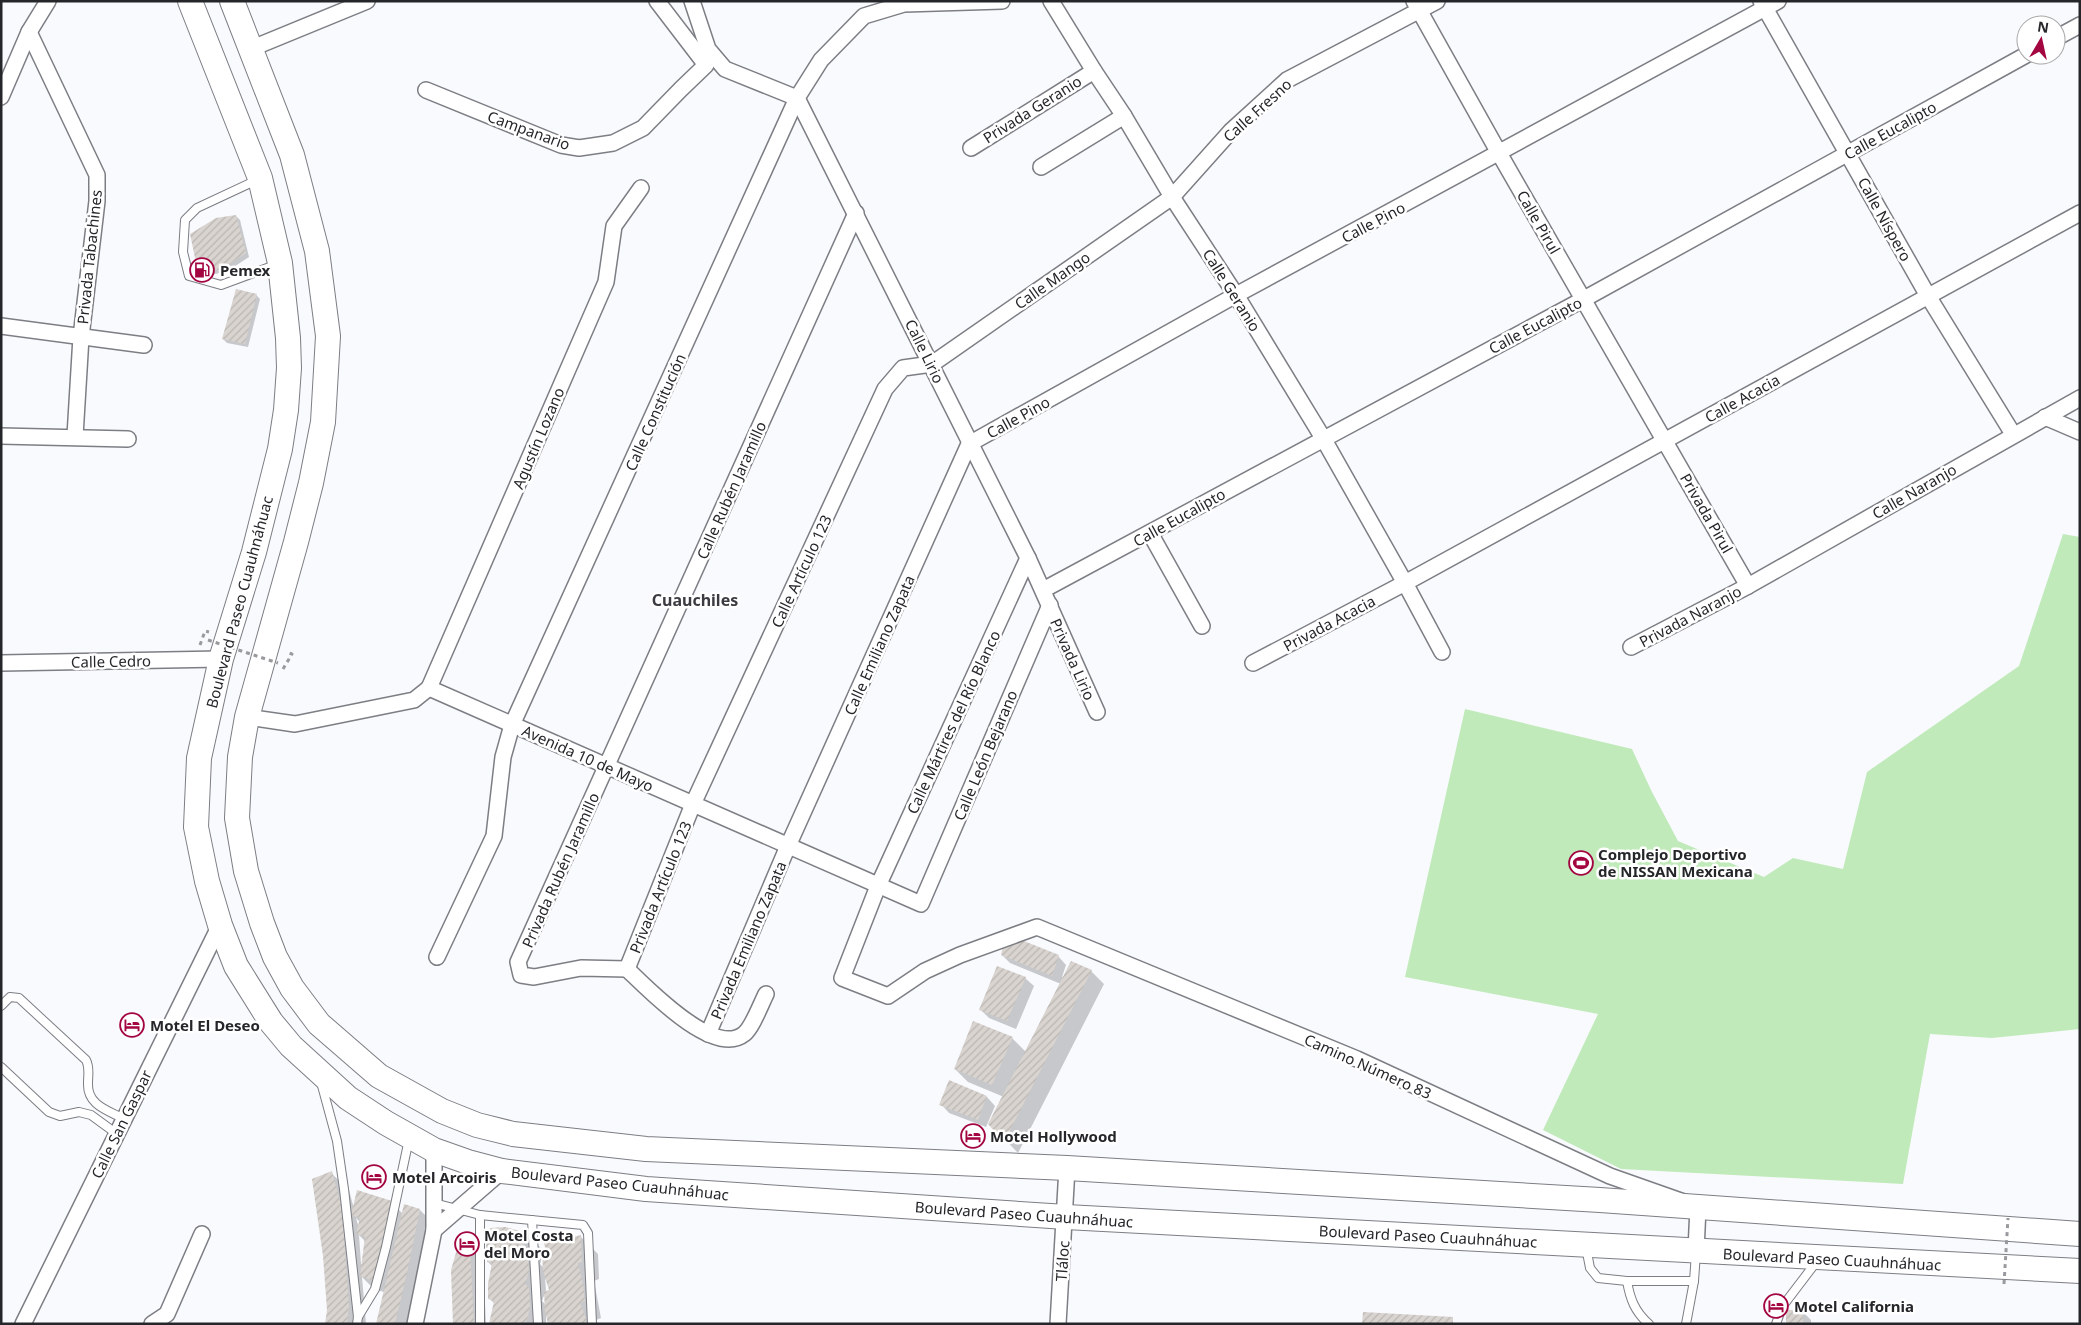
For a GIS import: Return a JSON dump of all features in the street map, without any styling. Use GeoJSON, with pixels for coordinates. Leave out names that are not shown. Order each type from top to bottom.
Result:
{"type":"FeatureCollection","features":[{"type":"Feature","properties":{"kind":"main road","name":"Boulevard Paseo Cuauhnáhuac"},"geometry":{"type":"LineString","coordinates":[[190,1],[260,178],[280,263],[288,338],[289,368],[286,410],[280,449],[263,518],[242,595],[214,649],[199,758],[196,827],[207,881],[220,925],[236,966],[254,996],[286,1040],[319,1073],[348,1098],[434,1150],[468,1162],[502,1171],[646,1189],[1066,1217],[2080,1271]]}},
{"type":"Feature","properties":{"kind":"main road"},"geometry":{"type":"LineString","coordinates":[[232,1],[292,155],[317,252],[328,336],[323,422],[311,483],[247,717],[240,757],[237,818],[246,871],[274,957],[292,988],[319,1024],[380,1076],[412,1096],[477,1125],[522,1136],[646,1149],[1068,1168],[1698,1207],[2080,1234]]}},
{"type":"Feature","properties":{"kind":"street"},"geometry":{"type":"LineString","coordinates":[[1,97],[29,32],[48,1]]}},
{"type":"Feature","properties":{"kind":"street"},"geometry":{"type":"LineString","coordinates":[[250,49],[367,1]]}},
{"type":"Feature","properties":{"kind":"street","name":"Campanario"},"geometry":{"type":"LineString","coordinates":[[426,90],[561,145],[579,148],[613,143],[643,128],[706,66],[657,1]]}},
{"type":"Feature","properties":{"kind":"street"},"geometry":{"type":"LineString","coordinates":[[692,1],[708,48],[725,69],[797,98]]}},
{"type":"Feature","properties":{"kind":"street","name":"Calle Constitución"},"geometry":{"type":"LineString","coordinates":[[437,957],[494,836],[503,757],[512,725],[797,98],[821,60],[864,16],[904,4],[1002,1]]}},
{"type":"Feature","properties":{"kind":"street","name":"Calle Geranio"},"geometry":{"type":"LineString","coordinates":[[1051,1],[1124,116],[1172,197],[1236,295],[1323,438],[1405,583]]}},
{"type":"Feature","properties":{"kind":"street","name":"Calle Fresno"},"geometry":{"type":"LineString","coordinates":[[1172,197],[1231,131],[1287,80],[1417,6],[1437,1]]}},
{"type":"Feature","properties":{"kind":"street","name":"Calle Níspero"},"geometry":{"type":"LineString","coordinates":[[1768,4],[1928,296],[2013,434]]}},
{"type":"Feature","properties":{"kind":"street","name":"Calle Pino"},"geometry":{"type":"LineString","coordinates":[[969,444],[1236,295],[1499,154],[1768,4]]}},
{"type":"Feature","properties":{"kind":"street","name":"Calle Pirul"},"geometry":{"type":"LineString","coordinates":[[1417,6],[1499,154],[1665,441]]}},
{"type":"Feature","properties":{"kind":"street"},"geometry":{"type":"LineString","coordinates":[[2066,33],[2080,25]]}},
{"type":"Feature","properties":{"kind":"street","name":"Privada Tabachines"},"geometry":{"type":"LineString","coordinates":[[29,32],[97,175],[96,201],[81,337],[75,436]]}},
{"type":"Feature","properties":{"kind":"street","name":"Calle Eucalipto"},"geometry":{"type":"LineString","coordinates":[[1043,590],[1584,299],[2016,61]]}},
{"type":"Feature","properties":{"kind":"street","name":"Privada Geranio"},"geometry":{"type":"LineString","coordinates":[[971,148],[1094,71]]}},
{"type":"Feature","properties":{"kind":"street","name":"Calle Lirio"},"geometry":{"type":"LineString","coordinates":[[797,98],[932,364],[969,444],[1050,605]]}},
{"type":"Feature","properties":{"kind":"street"},"geometry":{"type":"LineString","coordinates":[[1041,167],[1124,116]]}},
{"type":"Feature","properties":{"kind":"street","name":"Agustín Lozano"},"geometry":{"type":"LineString","coordinates":[[429,688],[606,282],[614,226],[641,188]]}},
{"type":"Feature","properties":{"kind":"street","name":"Calle Mango"},"geometry":{"type":"LineString","coordinates":[[932,364],[1172,197]]}},
{"type":"Feature","properties":{"kind":"street","name":"Calle Rubén Jaramillo"},"geometry":{"type":"LineString","coordinates":[[606,766],[856,212]]}},
{"type":"Feature","properties":{"kind":"street","name":"Calle Acacia"},"geometry":{"type":"LineString","coordinates":[[1405,583],[2080,213]]}},
{"type":"Feature","properties":{"kind":"street"},"geometry":{"type":"LineString","coordinates":[[1,326],[144,345]]}},
{"type":"Feature","properties":{"kind":"street","name":"Calle Artículo 123"},"geometry":{"type":"LineString","coordinates":[[693,804],[885,389],[903,368],[932,364]]}},
{"type":"Feature","properties":{"kind":"street","name":"Calle Naranjo"},"geometry":{"type":"LineString","coordinates":[[1748,586],[2013,434],[2080,398]]}},
{"type":"Feature","properties":{"kind":"street"},"geometry":{"type":"LineString","coordinates":[[2045,417],[2080,432]]}},
{"type":"Feature","properties":{"kind":"street"},"geometry":{"type":"LineString","coordinates":[[1,436],[75,436],[128,439]]}},
{"type":"Feature","properties":{"kind":"street","name":"Privada Pirul"},"geometry":{"type":"LineString","coordinates":[[1665,441],[1748,586]]}},
{"type":"Feature","properties":{"kind":"street","name":"Calle Emiliano Zapata"},"geometry":{"type":"LineString","coordinates":[[788,846],[969,444]]}},
{"type":"Feature","properties":{"kind":"street"},"geometry":{"type":"LineString","coordinates":[[1150,533],[1202,626]]}},
{"type":"Feature","properties":{"kind":"street","name":"Calle Mártires del Río Blanco"},"geometry":{"type":"LineString","coordinates":[[1028,558],[878,886],[842,978],[888,996],[925,971],[960,955],[1037,927]]}},
{"type":"Feature","properties":{"kind":"street"},"geometry":{"type":"LineString","coordinates":[[1405,583],[1442,652]]}},
{"type":"Feature","properties":{"kind":"street","name":"Privada Acacia"},"geometry":{"type":"LineString","coordinates":[[1253,663],[1405,583]]}},
{"type":"Feature","properties":{"kind":"street","name":"Privada Naranjo"},"geometry":{"type":"LineString","coordinates":[[1631,647],[1748,586]]}},
{"type":"Feature","properties":{"kind":"street","name":"Privada Lirio"},"geometry":{"type":"LineString","coordinates":[[1050,605],[1097,712]]}},
{"type":"Feature","properties":{"kind":"street","name":"Calle León Bejarano"},"geometry":{"type":"LineString","coordinates":[[921,904],[1050,605]]}},
{"type":"Feature","properties":{"kind":"street","name":"Calle Cedro"},"geometry":{"type":"LineString","coordinates":[[1,663],[214,649]]}},
{"type":"Feature","properties":{"kind":"street"},"geometry":{"type":"LineString","coordinates":[[247,717],[295,724],[414,700],[429,688]]}},
{"type":"Feature","properties":{"kind":"street","name":"Avenida 10 de Mayo"},"geometry":{"type":"LineString","coordinates":[[429,688],[921,904]]}},
{"type":"Feature","properties":{"kind":"street","name":"Privada Rubén Jaramillo"},"geometry":{"type":"LineString","coordinates":[[606,766],[518,962],[521,975],[534,977],[581,968],[627,969]]}},
{"type":"Feature","properties":{"kind":"street","name":"Privada Artículo 123"},"geometry":{"type":"LineString","coordinates":[[627,969],[693,804]]}},
{"type":"Feature","properties":{"kind":"street","name":"Privada Emiliano Zapata"},"geometry":{"type":"LineString","coordinates":[[708,1034],[788,846]]}},
{"type":"Feature","properties":{"kind":"street","name":"Calle San Gaspar"},"geometry":{"type":"LineString","coordinates":[[23,1324],[220,925]]}},
{"type":"Feature","properties":{"kind":"street","name":"Camino Número 83"},"geometry":{"type":"LineString","coordinates":[[1037,927],[1357,1059],[1610,1176],[1698,1207]]}},
{"type":"Feature","properties":{"kind":"street"},"geometry":{"type":"LineString","coordinates":[[627,969],[672,1011],[721,1040],[738,1038],[746,1033],[766,994]]}},
{"type":"Feature","properties":{"kind":"street"},"geometry":{"type":"LineString","coordinates":[[416,1324],[434,1230],[434,1150]]}},
{"type":"Feature","properties":{"kind":"street","name":"Tláloc"},"geometry":{"type":"LineString","coordinates":[[1058,1324],[1068,1168]]}},
{"type":"Feature","properties":{"kind":"street"},"geometry":{"type":"LineString","coordinates":[[434,1230],[502,1171]]}},
{"type":"Feature","properties":{"kind":"street"},"geometry":{"type":"LineString","coordinates":[[1696,1251],[1698,1207]]}},
{"type":"Feature","properties":{"kind":"street"},"geometry":{"type":"LineString","coordinates":[[152,1324],[167,1314],[202,1234]]}},
{"type":"Feature","properties":{"kind":"lane"},"geometry":{"type":"LineString","coordinates":[[260,178],[197,208],[184,220],[183,252],[189,276],[221,285],[280,263]]}},
{"type":"Feature","properties":{"kind":"lane"},"geometry":{"type":"LineString","coordinates":[[1,1006],[10,997],[19,998],[66,1041],[86,1060],[89,1066],[88,1086],[90,1096],[95,1104],[124,1119]]}},
{"type":"Feature","properties":{"kind":"lane"},"geometry":{"type":"LineString","coordinates":[[1,1067],[49,1112],[60,1116],[79,1112],[91,1116],[117,1134]]}},
{"type":"Feature","properties":{"kind":"lane"},"geometry":{"type":"LineString","coordinates":[[319,1073],[337,1141],[358,1320]]}},
{"type":"Feature","properties":{"kind":"lane"},"geometry":{"type":"LineString","coordinates":[[358,1320],[374,1289],[386,1247],[410,1136]]}},
{"type":"Feature","properties":{"kind":"lane"},"geometry":{"type":"LineString","coordinates":[[434,1203],[480,1215],[582,1225],[588,1233],[592,1324]]}},
{"type":"Feature","properties":{"kind":"lane"},"geometry":{"type":"LineString","coordinates":[[480,1215],[480,1324]]}},
{"type":"Feature","properties":{"kind":"lane"},"geometry":{"type":"LineString","coordinates":[[532,1220],[538,1324]]}},
{"type":"Feature","properties":{"kind":"lane"},"geometry":{"type":"LineString","coordinates":[[1586,1245],[1590,1268],[1598,1278],[1627,1281],[1694,1281]]}},
{"type":"Feature","properties":{"kind":"lane"},"geometry":{"type":"LineString","coordinates":[[1686,1324],[1694,1281],[1696,1251]]}},
{"type":"Feature","properties":{"kind":"lane"},"geometry":{"type":"LineString","coordinates":[[1776,1324],[1782,1307],[1819,1258]]}},
{"type":"Feature","properties":{"kind":"lane"},"geometry":{"type":"LineString","coordinates":[[1627,1281],[1629,1296],[1640,1316],[1649,1324]]}},
{"type":"Feature","properties":{"kind":"path"},"geometry":{"type":"LineString","coordinates":[[214,649],[278,663]]}},
{"type":"Feature","properties":{"kind":"path"},"geometry":{"type":"LineString","coordinates":[[2004,1284],[2008,1218]]}},
{"type":"Feature","properties":{"kind":"green space","name":"Complejo Deportivo de NISSAN Mexicana"},"geometry":{"type":"Polygon","coordinates":[[[2063,534],[2080,537],[2080,1029],[1992,1038],[1930,1034],[1903,1184],[1621,1169],[1543,1130],[1598,1014],[1405,977],[1465,709],[1632,749],[1678,841],[1764,877],[1793,858],[1843,869],[1867,772],[2019,666],[2063,534]]]}},
{"type":"Feature","properties":{"kind":"building"},"geometry":{"type":"Polygon","coordinates":[[[236,215],[246,253],[222,269],[198,272],[190,234],[216,218],[236,215]]]}},
{"type":"Feature","properties":{"kind":"building"},"geometry":{"type":"Polygon","coordinates":[[[236,289],[257,294],[245,344],[222,339],[236,289]]]}},
{"type":"Feature","properties":{"kind":"building"},"geometry":{"type":"Polygon","coordinates":[[[1019,939],[1059,955],[1052,976],[1001,955],[1003,946],[1019,939]]]}},
{"type":"Feature","properties":{"kind":"building"},"geometry":{"type":"Polygon","coordinates":[[[1071,961],[1092,970],[1004,1142],[988,1124],[1071,961]]]}},
{"type":"Feature","properties":{"kind":"building"},"geometry":{"type":"Polygon","coordinates":[[[997,966],[1026,977],[1007,1021],[979,1010],[997,966]]]}},
{"type":"Feature","properties":{"kind":"building"},"geometry":{"type":"Polygon","coordinates":[[[973,1021],[1013,1037],[992,1085],[954,1069],[973,1021]]]}},
{"type":"Feature","properties":{"kind":"building"},"geometry":{"type":"Polygon","coordinates":[[[949,1080],[987,1096],[978,1120],[939,1105],[949,1080]]]}},
{"type":"Feature","properties":{"kind":"building"},"geometry":{"type":"Polygon","coordinates":[[[332,1171],[342,1209],[349,1306],[347,1324],[325,1324],[327,1310],[323,1256],[312,1179],[332,1171]]]}},
{"type":"Feature","properties":{"kind":"building"},"geometry":{"type":"Polygon","coordinates":[[[357,1190],[392,1201],[374,1281],[360,1276],[365,1236],[356,1234],[360,1218],[351,1215],[357,1190]]]}},
{"type":"Feature","properties":{"kind":"building"},"geometry":{"type":"Polygon","coordinates":[[[404,1204],[420,1209],[407,1273],[395,1324],[376,1324],[404,1204]]]}},
{"type":"Feature","properties":{"kind":"building"},"geometry":{"type":"Polygon","coordinates":[[[505,1227],[527,1233],[522,1248],[528,1250],[529,1272],[525,1284],[529,1287],[530,1307],[526,1324],[489,1324],[494,1301],[488,1299],[488,1284],[492,1263],[487,1262],[486,1243],[490,1228],[505,1227]]]}},
{"type":"Feature","properties":{"kind":"building"},"geometry":{"type":"Polygon","coordinates":[[[557,1232],[561,1240],[581,1235],[582,1262],[578,1263],[585,1301],[580,1303],[586,1318],[586,1324],[548,1324],[544,1292],[549,1290],[543,1270],[542,1252],[546,1251],[542,1236],[557,1232]]]}},
{"type":"Feature","properties":{"kind":"building"},"geometry":{"type":"Polygon","coordinates":[[[470,1248],[474,1324],[453,1324],[451,1270],[457,1249],[470,1248]]]}},
{"type":"Feature","properties":{"kind":"building"},"geometry":{"type":"Polygon","coordinates":[[[1786,1310],[1803,1310],[1803,1324],[1786,1324],[1786,1310]]]}},
{"type":"Feature","properties":{"kind":"building"},"geometry":{"type":"Polygon","coordinates":[[[1363,1312],[1453,1317],[1453,1324],[1362,1324],[1363,1312]]]}},
{"type":"Feature","properties":{"kind":"place","name":"Pemex"},"geometry":{"type":"Point","coordinates":[202,270]}},
{"type":"Feature","properties":{"kind":"place","name":"Complejo Deportivo de NISSAN Mexicana"},"geometry":{"type":"Point","coordinates":[1581,863]}},
{"type":"Feature","properties":{"kind":"place","name":"Motel El Deseo"},"geometry":{"type":"Point","coordinates":[132,1025]}},
{"type":"Feature","properties":{"kind":"place","name":"Motel Hollywood"},"geometry":{"type":"Point","coordinates":[973,1136]}},
{"type":"Feature","properties":{"kind":"place","name":"Motel Arcoiris"},"geometry":{"type":"Point","coordinates":[374,1177]}},
{"type":"Feature","properties":{"kind":"place","name":"Motel Costa del Moro"},"geometry":{"type":"Point","coordinates":[467,1244]}},
{"type":"Feature","properties":{"kind":"place","name":"Motel California"},"geometry":{"type":"Point","coordinates":[1776,1306]}},
{"type":"Feature","properties":{"kind":"district","name":"Cuauchiles"},"geometry":{"type":"Point","coordinates":[695,600]}}]}
